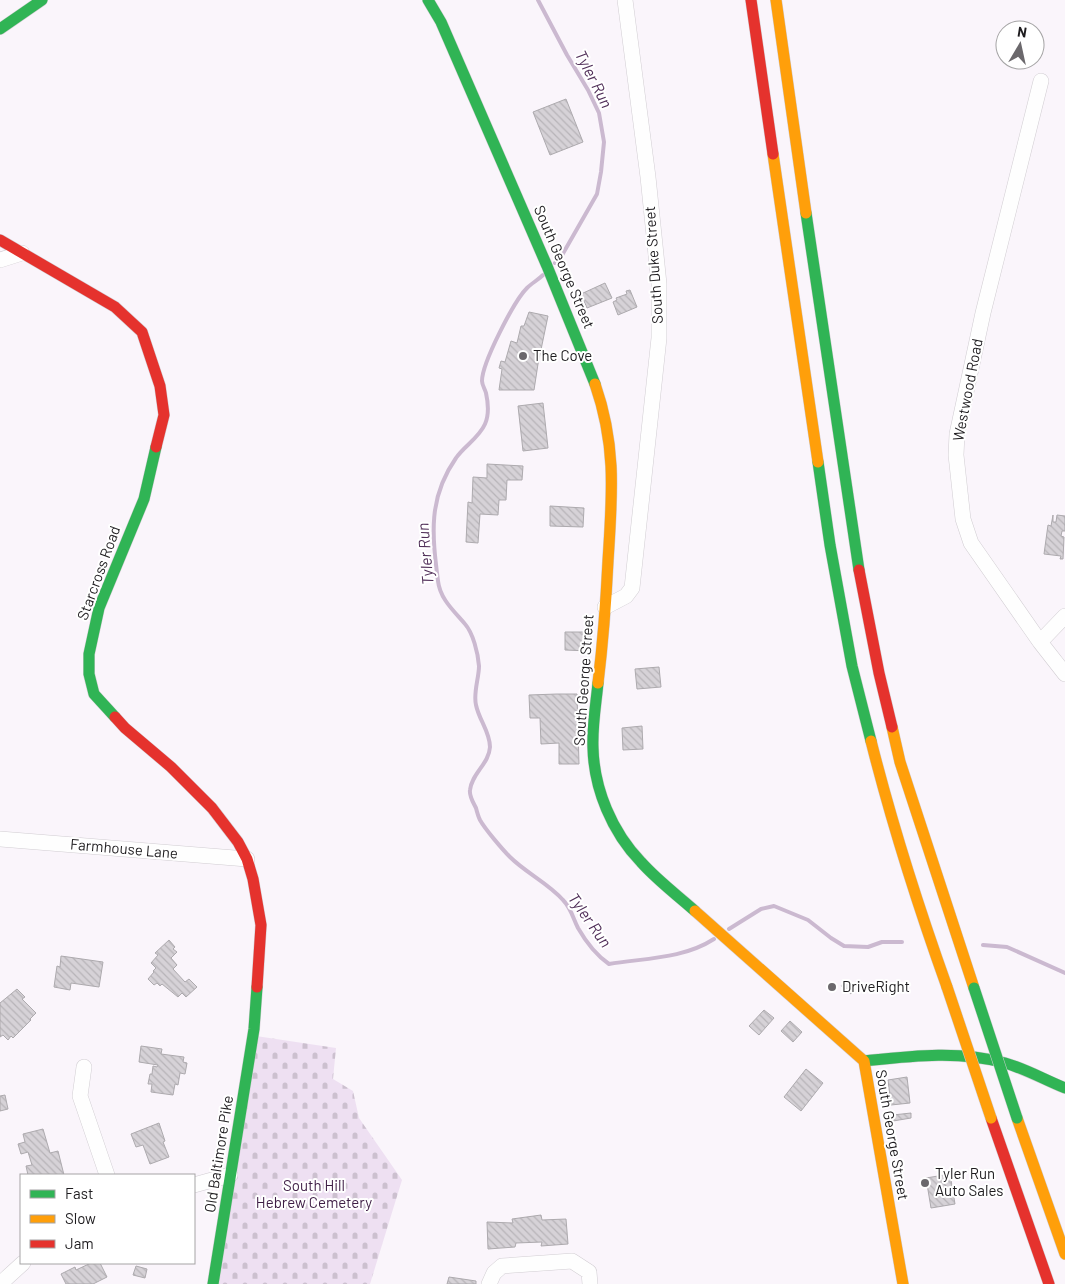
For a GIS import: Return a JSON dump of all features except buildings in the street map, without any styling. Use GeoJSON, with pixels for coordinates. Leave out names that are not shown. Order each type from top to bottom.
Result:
{"type":"FeatureCollection","features":[{"type":"Feature","properties":{"kind":"main road"},"geometry":{"type":"LineString","coordinates":[[0,29],[42,0]]}},
{"type":"Feature","properties":{"kind":"main road","name":"South George Street"},"geometry":{"type":"LineString","coordinates":[[428,0],[441,22],[553,279],[598,391],[607,424],[613,477],[605,607],[593,738],[594,766],[602,798],[613,824],[625,844],[642,863],[864,1061],[903,1284]]}},
{"type":"Feature","properties":{"kind":"main road"},"geometry":{"type":"LineString","coordinates":[[751,0],[828,535],[852,666],[883,789],[917,902],[1049,1284]]}},
{"type":"Feature","properties":{"kind":"main road"},"geometry":{"type":"LineString","coordinates":[[776,0],[861,585],[879,673],[900,762],[1017,1118],[1065,1254]]}},
{"type":"Feature","properties":{"kind":"main road","name":"Starcross Road"},"geometry":{"type":"LineString","coordinates":[[0,240],[115,306],[142,332],[160,386],[164,416],[144,499],[99,608],[89,654],[89,674],[94,694],[125,728],[171,767],[212,808],[238,842],[247,859],[253,879],[261,925],[254,1028]]}},
{"type":"Feature","properties":{"kind":"main road","name":"Old Baltimore Pike"},"geometry":{"type":"LineString","coordinates":[[212,1284],[254,1028]]}},
{"type":"Feature","properties":{"kind":"main road"},"geometry":{"type":"LineString","coordinates":[[864,1061],[942,1054],[965,1055],[1006,1064],[1065,1088]]}},
{"type":"Feature","properties":{"kind":"street","name":"South Duke Street"},"geometry":{"type":"LineString","coordinates":[[605,607],[626,596],[632,588],[659,338],[659,284],[625,0]]}},
{"type":"Feature","properties":{"kind":"street","name":"Westwood Road"},"geometry":{"type":"LineString","coordinates":[[1041,81],[983,313],[957,434],[956,455],[963,519],[971,543],[1040,642],[1065,674]]}},
{"type":"Feature","properties":{"kind":"street"},"geometry":{"type":"LineString","coordinates":[[0,260],[22,253]]}},
{"type":"Feature","properties":{"kind":"street"},"geometry":{"type":"LineString","coordinates":[[1040,642],[1065,616]]}},
{"type":"Feature","properties":{"kind":"street","name":"Farmhouse Lane"},"geometry":{"type":"LineString","coordinates":[[0,839],[247,859]]}},
{"type":"Feature","properties":{"kind":"street"},"geometry":{"type":"LineString","coordinates":[[84,1067],[80,1096],[107,1174]]}},
{"type":"Feature","properties":{"kind":"street"},"geometry":{"type":"LineString","coordinates":[[195,1185],[230,1175]]}},
{"type":"Feature","properties":{"kind":"street"},"geometry":{"type":"LineString","coordinates":[[489,1284],[494,1273],[502,1266],[572,1261],[589,1272],[590,1284]]}},
{"type":"Feature","properties":{"kind":"street"},"geometry":{"type":"LineString","coordinates":[[0,1284],[22,1264]]}},
{"type":"Feature","properties":{"kind":"green space","name":"South Hill Hebrew Cemetery"},"geometry":{"type":"Polygon","coordinates":[[[256,1036],[336,1048],[333,1079],[353,1091],[359,1118],[402,1180],[370,1284],[219,1284],[256,1036]]]}},
{"type":"Feature","properties":{"kind":"waterway","name":"Tyler Run"},"geometry":{"type":"LineString","coordinates":[[538,0],[599,113],[604,142],[597,194],[561,257],[555,263]]}},
{"type":"Feature","properties":{"kind":"waterway","name":"Tyler Run"},"geometry":{"type":"LineString","coordinates":[[543,275],[529,286],[514,305],[493,347],[483,372],[482,381],[487,400],[488,413],[486,420],[479,434],[456,458],[447,473],[436,502],[434,548],[439,587],[448,604],[468,628],[475,644],[479,666],[475,700],[490,742],[487,759],[471,784],[471,797],[480,820],[494,839],[516,863],[551,888],[563,900],[588,943],[609,964],[650,959],[690,951],[714,939]]}},
{"type":"Feature","properties":{"kind":"waterway","name":"Tyler Run"},"geometry":{"type":"LineString","coordinates":[[729,929],[761,909],[774,906],[808,920],[844,946],[868,947],[882,942],[902,942]]}},
{"type":"Feature","properties":{"kind":"waterway","name":"Tyler Run"},"geometry":{"type":"LineString","coordinates":[[983,945],[1007,947],[1065,973]]}},
{"type":"Feature","properties":{"kind":"traffic: fast"},"geometry":{"type":"LineString","coordinates":[[0,29],[42,0]]}},
{"type":"Feature","properties":{"kind":"traffic: fast"},"geometry":{"type":"LineString","coordinates":[[428,0],[441,22],[547,266],[595,384]]}},
{"type":"Feature","properties":{"kind":"traffic: fast"},"geometry":{"type":"LineString","coordinates":[[806,213],[859,570]]}},
{"type":"Feature","properties":{"kind":"traffic: fast"},"geometry":{"type":"LineString","coordinates":[[115,717],[94,694],[89,674],[89,654],[99,608],[144,499],[156,447]]}},
{"type":"Feature","properties":{"kind":"traffic: fast"},"geometry":{"type":"LineString","coordinates":[[818,462],[830,545],[852,666],[871,741]]}},
{"type":"Feature","properties":{"kind":"traffic: fast"},"geometry":{"type":"LineString","coordinates":[[598,683],[593,748],[597,779],[606,809],[621,837],[641,862],[695,911]]}},
{"type":"Feature","properties":{"kind":"traffic: fast"},"geometry":{"type":"LineString","coordinates":[[213,1284],[254,1029],[257,987]]}},
{"type":"Feature","properties":{"kind":"traffic: fast"},"geometry":{"type":"LineString","coordinates":[[974,988],[1017,1118]]}},
{"type":"Feature","properties":{"kind":"traffic: fast"},"geometry":{"type":"LineString","coordinates":[[864,1061],[935,1055],[970,1056],[1013,1065],[1065,1088]]}},
{"type":"Feature","properties":{"kind":"traffic: slow"},"geometry":{"type":"LineString","coordinates":[[776,0],[806,213]]}},
{"type":"Feature","properties":{"kind":"traffic: slow"},"geometry":{"type":"LineString","coordinates":[[773,154],[818,462]]}},
{"type":"Feature","properties":{"kind":"traffic: slow"},"geometry":{"type":"LineString","coordinates":[[595,384],[607,429],[611,472],[611,515],[598,683]]}},
{"type":"Feature","properties":{"kind":"traffic: slow"},"geometry":{"type":"LineString","coordinates":[[892,727],[900,762],[974,988]]}},
{"type":"Feature","properties":{"kind":"traffic: slow"},"geometry":{"type":"LineString","coordinates":[[871,741],[906,865],[947,987]]}},
{"type":"Feature","properties":{"kind":"traffic: slow"},"geometry":{"type":"LineString","coordinates":[[695,911],[864,1061],[903,1284]]}},
{"type":"Feature","properties":{"kind":"traffic: slow"},"geometry":{"type":"LineString","coordinates":[[947,987],[991,1118]]}},
{"type":"Feature","properties":{"kind":"traffic: slow"},"geometry":{"type":"LineString","coordinates":[[1017,1118],[1065,1254]]}},
{"type":"Feature","properties":{"kind":"traffic: jam"},"geometry":{"type":"LineString","coordinates":[[751,0],[773,154]]}},
{"type":"Feature","properties":{"kind":"traffic: jam"},"geometry":{"type":"LineString","coordinates":[[0,240],[115,307],[142,332],[160,386],[164,415],[156,447]]}},
{"type":"Feature","properties":{"kind":"traffic: jam"},"geometry":{"type":"LineString","coordinates":[[859,570],[879,673],[892,727]]}},
{"type":"Feature","properties":{"kind":"traffic: jam"},"geometry":{"type":"LineString","coordinates":[[115,717],[125,728],[171,767],[212,808],[238,842],[247,859],[253,879],[261,925],[257,987]]}},
{"type":"Feature","properties":{"kind":"traffic: jam"},"geometry":{"type":"LineString","coordinates":[[991,1118],[1049,1284]]}},
{"type":"Feature","properties":{"kind":"place","name":"The Cove"},"geometry":{"type":"Point","coordinates":[523,356]}},
{"type":"Feature","properties":{"kind":"place","name":"DriveRight"},"geometry":{"type":"Point","coordinates":[832,987]}},
{"type":"Feature","properties":{"kind":"place","name":"Tyler Run Auto Sales"},"geometry":{"type":"Point","coordinates":[925,1183]}}]}
